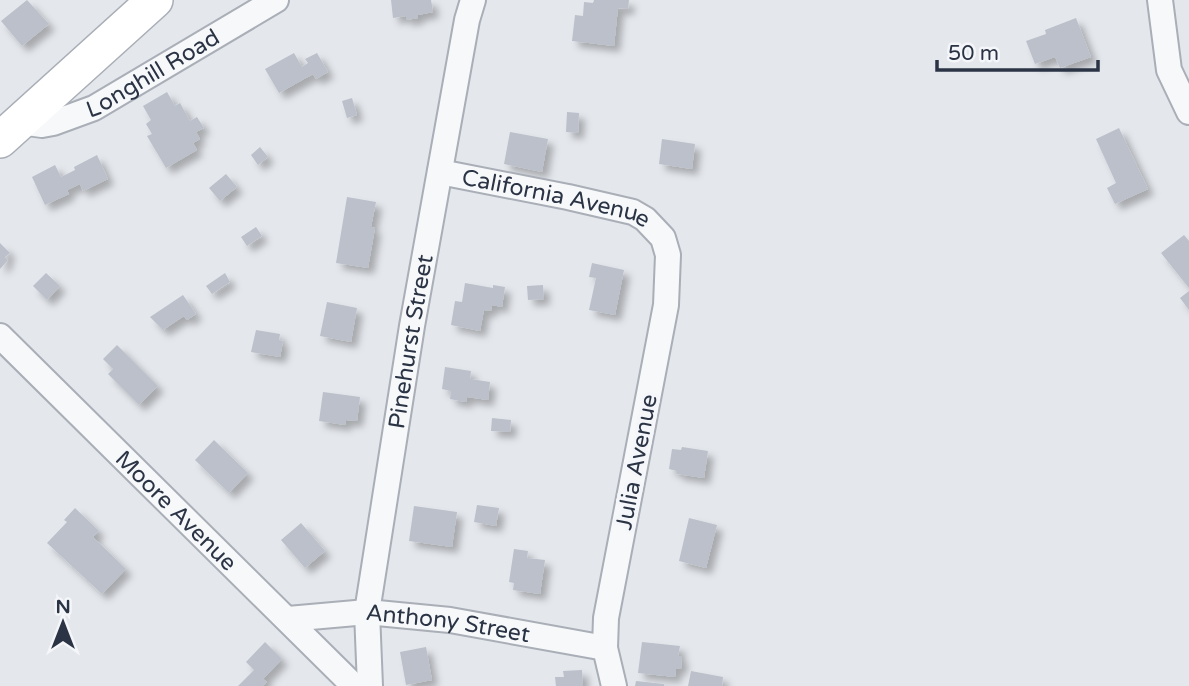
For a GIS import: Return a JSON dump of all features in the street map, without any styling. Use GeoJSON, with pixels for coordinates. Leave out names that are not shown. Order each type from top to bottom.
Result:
{"type":"FeatureCollection","features":[{"type":"Feature","properties":{"kind":"main road"},"geometry":{"type":"LineString","coordinates":[[10,131],[155,0]]}},
{"type":"Feature","properties":{"kind":"street","name":"Longhill Road"},"geometry":{"type":"LineString","coordinates":[[10,131],[53,123],[94,108],[276,0]]}},
{"type":"Feature","properties":{"kind":"street","name":"Pinehurst Street"},"geometry":{"type":"LineString","coordinates":[[370,686],[368,612],[412,326],[472,0]]}},
{"type":"Feature","properties":{"kind":"street"},"geometry":{"type":"LineString","coordinates":[[1160,0],[1169,70],[1189,112]]}},
{"type":"Feature","properties":{"kind":"street","name":"California Avenue"},"geometry":{"type":"LineString","coordinates":[[440,172],[633,212],[651,223],[663,238]]}},
{"type":"Feature","properties":{"kind":"street","name":"Julia Avenue"},"geometry":{"type":"LineString","coordinates":[[614,686],[605,648],[606,618],[666,305],[668,272],[663,238]]}},
{"type":"Feature","properties":{"kind":"street","name":"Moore Avenue"},"geometry":{"type":"LineString","coordinates":[[0,336],[354,686]]}},
{"type":"Feature","properties":{"kind":"street","name":"Anthony Street"},"geometry":{"type":"LineString","coordinates":[[288,619],[368,612],[450,620],[605,648]]}},
{"type":"Feature","properties":{"kind":"building"},"geometry":{"type":"Polygon","coordinates":[[[27,0],[49,24],[22,46],[1,21],[27,0]]]}},
{"type":"Feature","properties":{"kind":"building"},"geometry":{"type":"Polygon","coordinates":[[[391,0],[431,0],[433,12],[406,20],[406,16],[393,18],[391,0]]]}},
{"type":"Feature","properties":{"kind":"building"},"geometry":{"type":"Polygon","coordinates":[[[594,0],[629,0],[628,9],[618,8],[614,46],[572,41],[575,15],[583,16],[584,2],[593,3],[594,0]]]}},
{"type":"Feature","properties":{"kind":"building"},"geometry":{"type":"Polygon","coordinates":[[[1076,18],[1091,57],[1060,68],[1055,57],[1035,64],[1026,41],[1076,18]]]}},
{"type":"Feature","properties":{"kind":"building"},"geometry":{"type":"Polygon","coordinates":[[[294,53],[302,67],[308,63],[305,59],[317,53],[328,72],[316,79],[313,74],[279,93],[265,69],[294,53]]]}},
{"type":"Feature","properties":{"kind":"building"},"geometry":{"type":"Polygon","coordinates":[[[167,92],[175,106],[180,103],[190,121],[197,117],[204,128],[196,132],[200,139],[193,143],[197,150],[166,168],[147,136],[152,134],[146,124],[151,120],[143,106],[167,92]]]}},
{"type":"Feature","properties":{"kind":"building"},"geometry":{"type":"Polygon","coordinates":[[[352,98],[357,115],[347,118],[342,101],[352,98]]]}},
{"type":"Feature","properties":{"kind":"building"},"geometry":{"type":"Polygon","coordinates":[[[567,112],[579,113],[578,133],[566,132],[567,112]]]}},
{"type":"Feature","properties":{"kind":"building"},"geometry":{"type":"Polygon","coordinates":[[[1119,128],[1148,189],[1115,204],[1107,188],[1116,183],[1096,139],[1119,128]]]}},
{"type":"Feature","properties":{"kind":"building"},"geometry":{"type":"Polygon","coordinates":[[[510,132],[548,139],[542,172],[504,164],[510,132]]]}},
{"type":"Feature","properties":{"kind":"building"},"geometry":{"type":"Polygon","coordinates":[[[662,139],[695,144],[692,169],[659,164],[662,139]]]}},
{"type":"Feature","properties":{"kind":"building"},"geometry":{"type":"Polygon","coordinates":[[[260,147],[268,157],[258,165],[251,155],[260,147]]]}},
{"type":"Feature","properties":{"kind":"building"},"geometry":{"type":"Polygon","coordinates":[[[97,155],[108,179],[83,191],[80,184],[67,190],[69,194],[45,205],[32,177],[55,165],[61,177],[97,155]]]}},
{"type":"Feature","properties":{"kind":"building"},"geometry":{"type":"Polygon","coordinates":[[[226,174],[237,187],[220,201],[209,188],[226,174]]]}},
{"type":"Feature","properties":{"kind":"building"},"geometry":{"type":"Polygon","coordinates":[[[347,197],[376,202],[371,227],[375,228],[368,268],[336,263],[347,197]]]}},
{"type":"Feature","properties":{"kind":"building"},"geometry":{"type":"Polygon","coordinates":[[[256,227],[262,236],[247,246],[241,237],[256,227]]]}},
{"type":"Feature","properties":{"kind":"building"},"geometry":{"type":"Polygon","coordinates":[[[1184,235],[1189,241],[1189,288],[1161,253],[1184,235]]]}},
{"type":"Feature","properties":{"kind":"building"},"geometry":{"type":"Polygon","coordinates":[[[0,243],[10,253],[5,257],[8,260],[0,269],[0,243]]]}},
{"type":"Feature","properties":{"kind":"building"},"geometry":{"type":"Polygon","coordinates":[[[592,263],[624,270],[615,315],[589,310],[596,278],[589,277],[592,263]]]}},
{"type":"Feature","properties":{"kind":"building"},"geometry":{"type":"Polygon","coordinates":[[[46,273],[60,286],[47,300],[33,286],[46,273]]]}},
{"type":"Feature","properties":{"kind":"building"},"geometry":{"type":"Polygon","coordinates":[[[225,273],[230,282],[212,294],[206,286],[225,273]]]}},
{"type":"Feature","properties":{"kind":"building"},"geometry":{"type":"Polygon","coordinates":[[[465,283],[493,288],[493,285],[505,287],[502,307],[492,305],[491,311],[484,310],[480,331],[451,325],[455,301],[462,302],[465,283]]]}},
{"type":"Feature","properties":{"kind":"building"},"geometry":{"type":"Polygon","coordinates":[[[543,285],[544,299],[528,300],[527,286],[543,285]]]}},
{"type":"Feature","properties":{"kind":"building"},"geometry":{"type":"Polygon","coordinates":[[[1189,291],[1189,310],[1180,298],[1189,291]]]}},
{"type":"Feature","properties":{"kind":"building"},"geometry":{"type":"Polygon","coordinates":[[[183,295],[196,314],[187,320],[184,316],[163,330],[150,317],[183,295]]]}},
{"type":"Feature","properties":{"kind":"building"},"geometry":{"type":"Polygon","coordinates":[[[327,302],[357,308],[351,342],[320,336],[327,302]]]}},
{"type":"Feature","properties":{"kind":"building"},"geometry":{"type":"Polygon","coordinates":[[[256,330],[280,334],[279,340],[283,341],[280,357],[251,352],[256,330]]]}},
{"type":"Feature","properties":{"kind":"building"},"geometry":{"type":"Polygon","coordinates":[[[117,345],[158,386],[139,405],[108,374],[113,369],[103,359],[117,345]]]}},
{"type":"Feature","properties":{"kind":"building"},"geometry":{"type":"Polygon","coordinates":[[[445,367],[471,371],[470,379],[490,382],[488,400],[467,397],[466,402],[450,399],[451,391],[442,389],[445,367]]]}},
{"type":"Feature","properties":{"kind":"building"},"geometry":{"type":"Polygon","coordinates":[[[323,392],[360,397],[357,421],[346,420],[345,425],[319,421],[323,392]]]}},
{"type":"Feature","properties":{"kind":"building"},"geometry":{"type":"Polygon","coordinates":[[[492,418],[511,420],[510,432],[491,431],[492,418]]]}},
{"type":"Feature","properties":{"kind":"building"},"geometry":{"type":"Polygon","coordinates":[[[214,440],[248,473],[229,493],[195,460],[214,440]]]}},
{"type":"Feature","properties":{"kind":"building"},"geometry":{"type":"Polygon","coordinates":[[[682,447],[708,451],[704,478],[677,474],[677,471],[669,469],[672,449],[681,450],[682,447]]]}},
{"type":"Feature","properties":{"kind":"building"},"geometry":{"type":"Polygon","coordinates":[[[477,505],[499,508],[496,526],[474,522],[477,505]]]}},
{"type":"Feature","properties":{"kind":"building"},"geometry":{"type":"Polygon","coordinates":[[[414,506],[457,512],[452,547],[409,541],[414,506]]]}},
{"type":"Feature","properties":{"kind":"building"},"geometry":{"type":"Polygon","coordinates":[[[75,508],[99,531],[93,537],[126,569],[102,594],[47,543],[67,522],[64,520],[75,508]]]}},
{"type":"Feature","properties":{"kind":"building"},"geometry":{"type":"Polygon","coordinates":[[[689,518],[717,525],[706,568],[679,561],[689,518]]]}},
{"type":"Feature","properties":{"kind":"building"},"geometry":{"type":"Polygon","coordinates":[[[301,523],[325,551],[305,568],[281,540],[301,523]]]}},
{"type":"Feature","properties":{"kind":"building"},"geometry":{"type":"Polygon","coordinates":[[[514,549],[528,551],[527,558],[545,560],[540,594],[513,590],[514,583],[509,582],[514,549]]]}},
{"type":"Feature","properties":{"kind":"building"},"geometry":{"type":"Polygon","coordinates":[[[265,642],[282,659],[263,679],[267,682],[263,686],[238,686],[254,670],[246,662],[265,642]]]}},
{"type":"Feature","properties":{"kind":"building"},"geometry":{"type":"Polygon","coordinates":[[[642,642],[680,646],[678,656],[682,656],[681,669],[676,668],[675,677],[638,673],[642,642]]]}},
{"type":"Feature","properties":{"kind":"building"},"geometry":{"type":"Polygon","coordinates":[[[426,647],[432,680],[406,685],[400,652],[426,647]]]}},
{"type":"Feature","properties":{"kind":"building"},"geometry":{"type":"Polygon","coordinates":[[[582,670],[583,686],[556,686],[555,677],[564,677],[563,671],[582,670]]]}},
{"type":"Feature","properties":{"kind":"building"},"geometry":{"type":"Polygon","coordinates":[[[691,671],[723,677],[722,686],[688,686],[691,671]]]}},
{"type":"Feature","properties":{"kind":"building"},"geometry":{"type":"Polygon","coordinates":[[[636,681],[664,684],[664,686],[635,686],[636,681]]]}}]}
